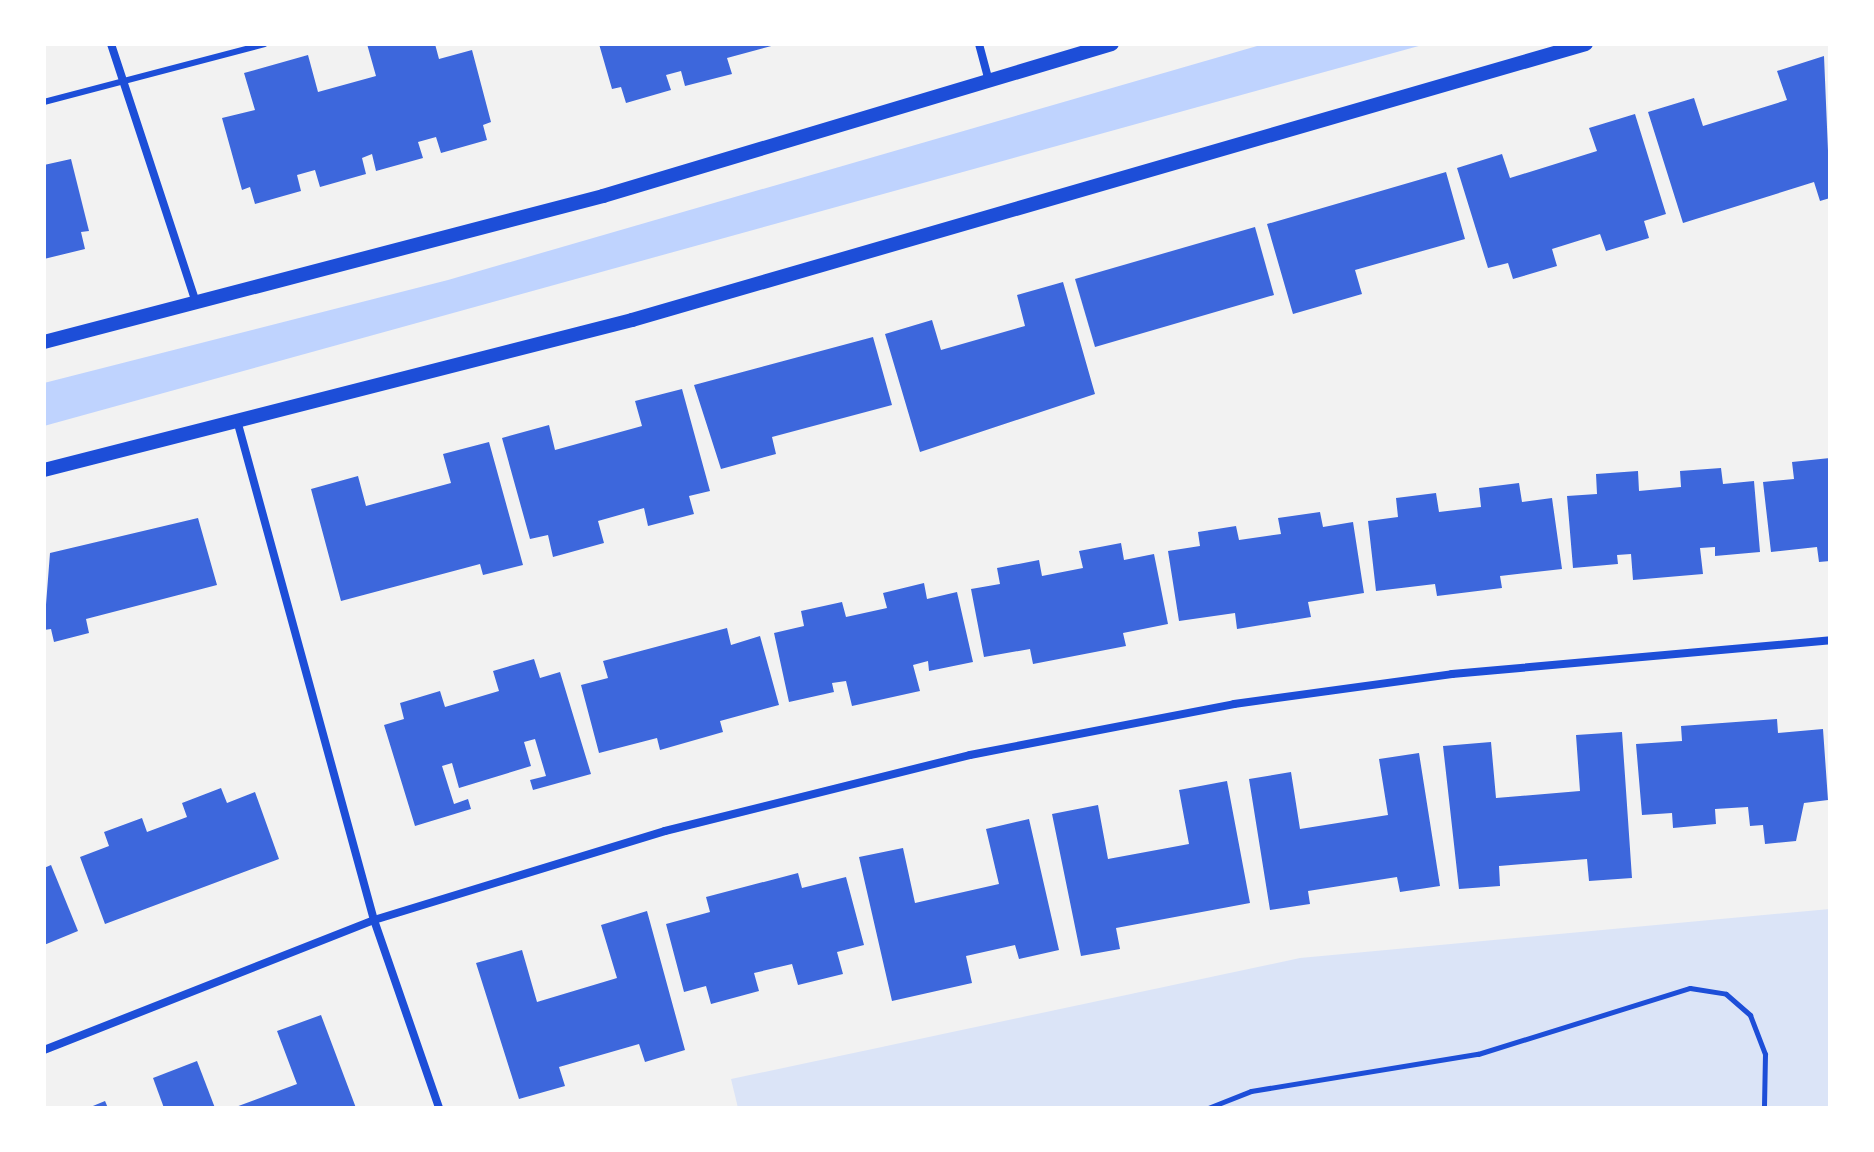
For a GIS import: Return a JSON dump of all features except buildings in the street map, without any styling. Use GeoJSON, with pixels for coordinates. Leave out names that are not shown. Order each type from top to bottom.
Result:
{"type":"FeatureCollection","features":[{"type":"Feature","properties":{"kind":"street"},"geometry":{"type":"LineString","coordinates":[[111,44],[126,81],[196,302]]}},
{"type":"Feature","properties":{"kind":"street"},"geometry":{"type":"LineString","coordinates":[[979,44],[988,78]]}},
{"type":"Feature","properties":{"kind":"street"},"geometry":{"type":"LineString","coordinates":[[44,342],[603,196],[988,78],[1112,44]]}},
{"type":"Feature","properties":{"kind":"street"},"geometry":{"type":"LineString","coordinates":[[44,470],[238,424],[1035,207],[1586,44]]}},
{"type":"Feature","properties":{"kind":"street"},"geometry":{"type":"LineString","coordinates":[[238,424],[374,920],[439,1108]]}},
{"type":"Feature","properties":{"kind":"street"},"geometry":{"type":"LineString","coordinates":[[44,1050],[374,920],[771,803],[1130,723],[1515,666],[1830,640]]}},
{"type":"Feature","properties":{"kind":"lane"},"geometry":{"type":"LineString","coordinates":[[44,102],[265,44]]}},
{"type":"Feature","properties":{"kind":"path"},"geometry":{"type":"LineString","coordinates":[[1208,1108],[1251,1091],[1478,1054],[1690,988],[1726,994],[1750,1015],[1765,1054],[1764,1108]]}},
{"type":"Feature","properties":{"kind":"shaded area"},"geometry":{"type":"Polygon","coordinates":[[[1830,909],[1830,1108],[738,1108],[731,1079],[1300,958],[1830,909]]]}},
{"type":"Feature","properties":{"kind":"water"},"geometry":{"type":"Polygon","coordinates":[[[1264,44],[1426,44],[44,426],[44,383],[448,280],[1264,44]]]}}]}
